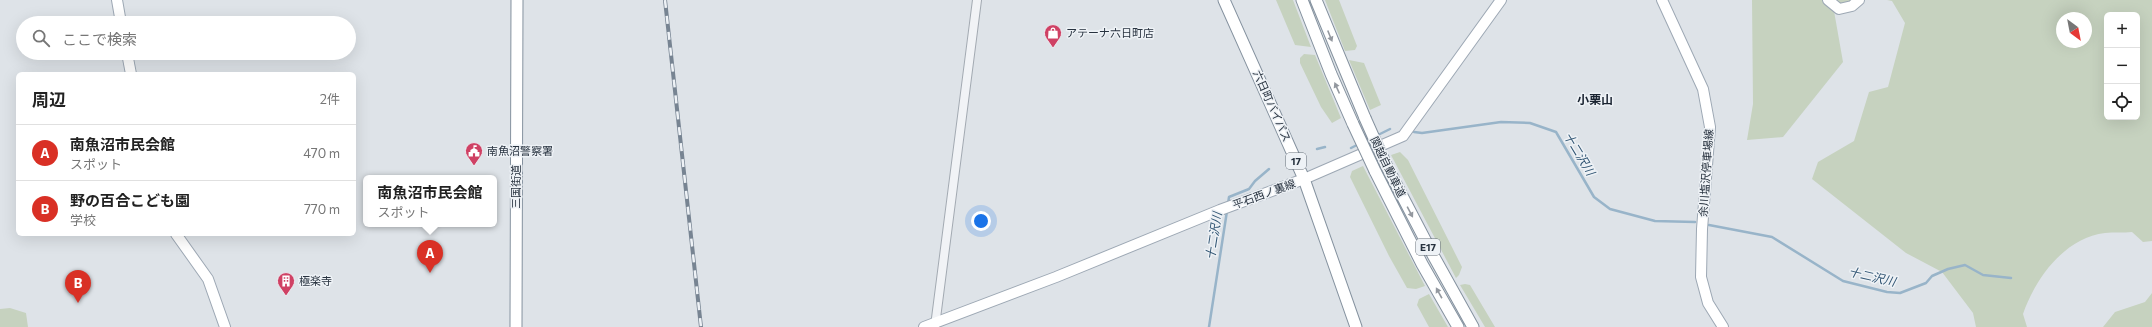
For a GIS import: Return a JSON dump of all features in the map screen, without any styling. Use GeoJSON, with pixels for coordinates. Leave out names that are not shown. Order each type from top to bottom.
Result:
{"type":"FeatureCollection","features":[{"type":"Feature","properties":{"kind":"highway","name":"三国街道"},"geometry":{"type":"LineString","coordinates":[[516,327],[517,0]]}},
{"type":"Feature","properties":{"kind":"highway","name":"六日町バイパス"},"geometry":{"type":"LineString","coordinates":[[1224,0],[1304,179],[1356,327]]}},
{"type":"Feature","properties":{"kind":"highway","name":"関越自動車道"},"geometry":{"type":"LineString","coordinates":[[1302,0],[1331,74],[1375,171],[1422,264],[1458,327]]}},
{"type":"Feature","properties":{"kind":"highway","name":"関越自動車道"},"geometry":{"type":"LineString","coordinates":[[1316,0],[1386,165],[1473,327]]}},
{"type":"Feature","properties":{"kind":"main road"},"geometry":{"type":"LineString","coordinates":[[117,0],[120,16]]}},
{"type":"Feature","properties":{"kind":"main road","name":"平石西ノ裏線"},"geometry":{"type":"LineString","coordinates":[[924,327],[935,325],[1220,210],[1304,179],[1403,136],[1501,0]]}},
{"type":"Feature","properties":{"kind":"main road","name":"余川塩沢停車場線"},"geometry":{"type":"LineString","coordinates":[[1662,0],[1703,89],[1710,128],[1702,229],[1701,277],[1708,303],[1723,327]]}},
{"type":"Feature","properties":{"kind":"main road"},"geometry":{"type":"LineString","coordinates":[[1828,0],[1839,9],[1852,6],[1859,0]]}},
{"type":"Feature","properties":{"kind":"main road"},"geometry":{"type":"LineString","coordinates":[[128,60],[131,72]]}},
{"type":"Feature","properties":{"kind":"main road"},"geometry":{"type":"LineString","coordinates":[[177,236],[208,279],[225,327]]}},
{"type":"Feature","properties":{"kind":"street"},"geometry":{"type":"LineString","coordinates":[[935,325],[977,0]]}},
{"type":"Feature","properties":{"kind":"green space"},"geometry":{"type":"Polygon","coordinates":[[[1276,0],[1293,0],[1311,47],[1295,45],[1276,0]]]}},
{"type":"Feature","properties":{"kind":"green space"},"geometry":{"type":"Polygon","coordinates":[[[1325,0],[1339,0],[1357,46],[1355,50],[1345,51],[1325,0]]]}},
{"type":"Feature","properties":{"kind":"green space"},"geometry":{"type":"Polygon","coordinates":[[[1752,0],[1862,0],[1834,11],[1843,62],[1783,137],[1747,140],[1753,104],[1752,0]]]}},
{"type":"Feature","properties":{"kind":"green space"},"geometry":{"type":"Polygon","coordinates":[[[1887,0],[2152,0],[2152,241],[2143,242],[2132,232],[2105,233],[2090,236],[2064,252],[2043,274],[2028,301],[2023,314],[2027,327],[1976,327],[1973,313],[1942,272],[1906,253],[1812,179],[1818,162],[1854,141],[1869,92],[1888,87],[1905,23],[1892,1],[1887,0]]]}},
{"type":"Feature","properties":{"kind":"green space"},"geometry":{"type":"Polygon","coordinates":[[[1304,54],[1315,55],[1341,118],[1332,123],[1321,107],[1300,63],[1300,58],[1304,54]]]}},
{"type":"Feature","properties":{"kind":"green space"},"geometry":{"type":"Polygon","coordinates":[[[1349,60],[1364,63],[1381,105],[1370,110],[1349,60]]]}},
{"type":"Feature","properties":{"kind":"green space"},"geometry":{"type":"Polygon","coordinates":[[[1400,152],[1408,160],[1462,267],[1456,278],[1391,155],[1400,152]]]}},
{"type":"Feature","properties":{"kind":"green space"},"geometry":{"type":"Polygon","coordinates":[[[1363,166],[1425,286],[1416,289],[1407,288],[1389,256],[1350,177],[1352,171],[1363,166]]]}},
{"type":"Feature","properties":{"kind":"green space"},"geometry":{"type":"Polygon","coordinates":[[[1460,285],[1470,285],[1495,327],[1485,327],[1460,285]]]}},
{"type":"Feature","properties":{"kind":"green space"},"geometry":{"type":"Polygon","coordinates":[[[2152,293],[2152,327],[2103,327],[2115,312],[2145,302],[2152,293]]]}},
{"type":"Feature","properties":{"kind":"green space"},"geometry":{"type":"Polygon","coordinates":[[[1429,294],[1448,327],[1429,327],[1417,305],[1419,299],[1429,294]]]}},
{"type":"Feature","properties":{"kind":"green space"},"geometry":{"type":"Polygon","coordinates":[[[10,308],[26,313],[28,327],[0,327],[0,309],[10,308]]]}},
{"type":"Feature","properties":{"kind":"waterway","name":"十二沢川"},"geometry":{"type":"LineString","coordinates":[[1414,132],[1422,133],[1501,122],[1530,123],[1556,132],[1594,197],[1610,209],[1655,221],[1695,222]]}},
{"type":"Feature","properties":{"kind":"waterway","name":"十二沢川"},"geometry":{"type":"LineString","coordinates":[[1376,136],[1390,129]]}},
{"type":"Feature","properties":{"kind":"waterway","name":"十二沢川"},"geometry":{"type":"LineString","coordinates":[[1351,148],[1359,144]]}},
{"type":"Feature","properties":{"kind":"waterway","name":"十二沢川"},"geometry":{"type":"LineString","coordinates":[[1317,149],[1325,147]]}},
{"type":"Feature","properties":{"kind":"waterway","name":"十二沢川"},"geometry":{"type":"LineString","coordinates":[[1228,204],[1229,197],[1249,189],[1255,181],[1269,169]]}},
{"type":"Feature","properties":{"kind":"waterway","name":"十二沢川"},"geometry":{"type":"LineString","coordinates":[[1209,327],[1227,211]]}},
{"type":"Feature","properties":{"kind":"waterway","name":"十二沢川"},"geometry":{"type":"LineString","coordinates":[[1709,225],[1772,237],[1843,281],[1887,292],[1900,293],[1926,283],[1932,276],[1948,269],[1965,265],[1983,275],[2011,278]]}},
{"type":"Feature","properties":{"kind":"railway"},"geometry":{"type":"LineString","coordinates":[[665,0],[701,327]]}},
{"type":"Feature","properties":{"kind":"place","name":"アテーナ六日町店"},"geometry":{"type":"Point","coordinates":[1053,48]}},
{"type":"Feature","properties":{"kind":"place","name":"南魚沼警察署"},"geometry":{"type":"Point","coordinates":[474,166]}},
{"type":"Feature","properties":{"kind":"place","name":"南魚沼市民会館"},"geometry":{"type":"Point","coordinates":[430,273]}},
{"type":"Feature","properties":{"kind":"place","name":"極楽寺"},"geometry":{"type":"Point","coordinates":[286,296]}},
{"type":"Feature","properties":{"kind":"place","name":"野の百合こども園"},"geometry":{"type":"Point","coordinates":[78,303]}},
{"type":"Feature","properties":{"kind":"district","name":"小栗山"},"geometry":{"type":"Point","coordinates":[1595,100]}}]}
